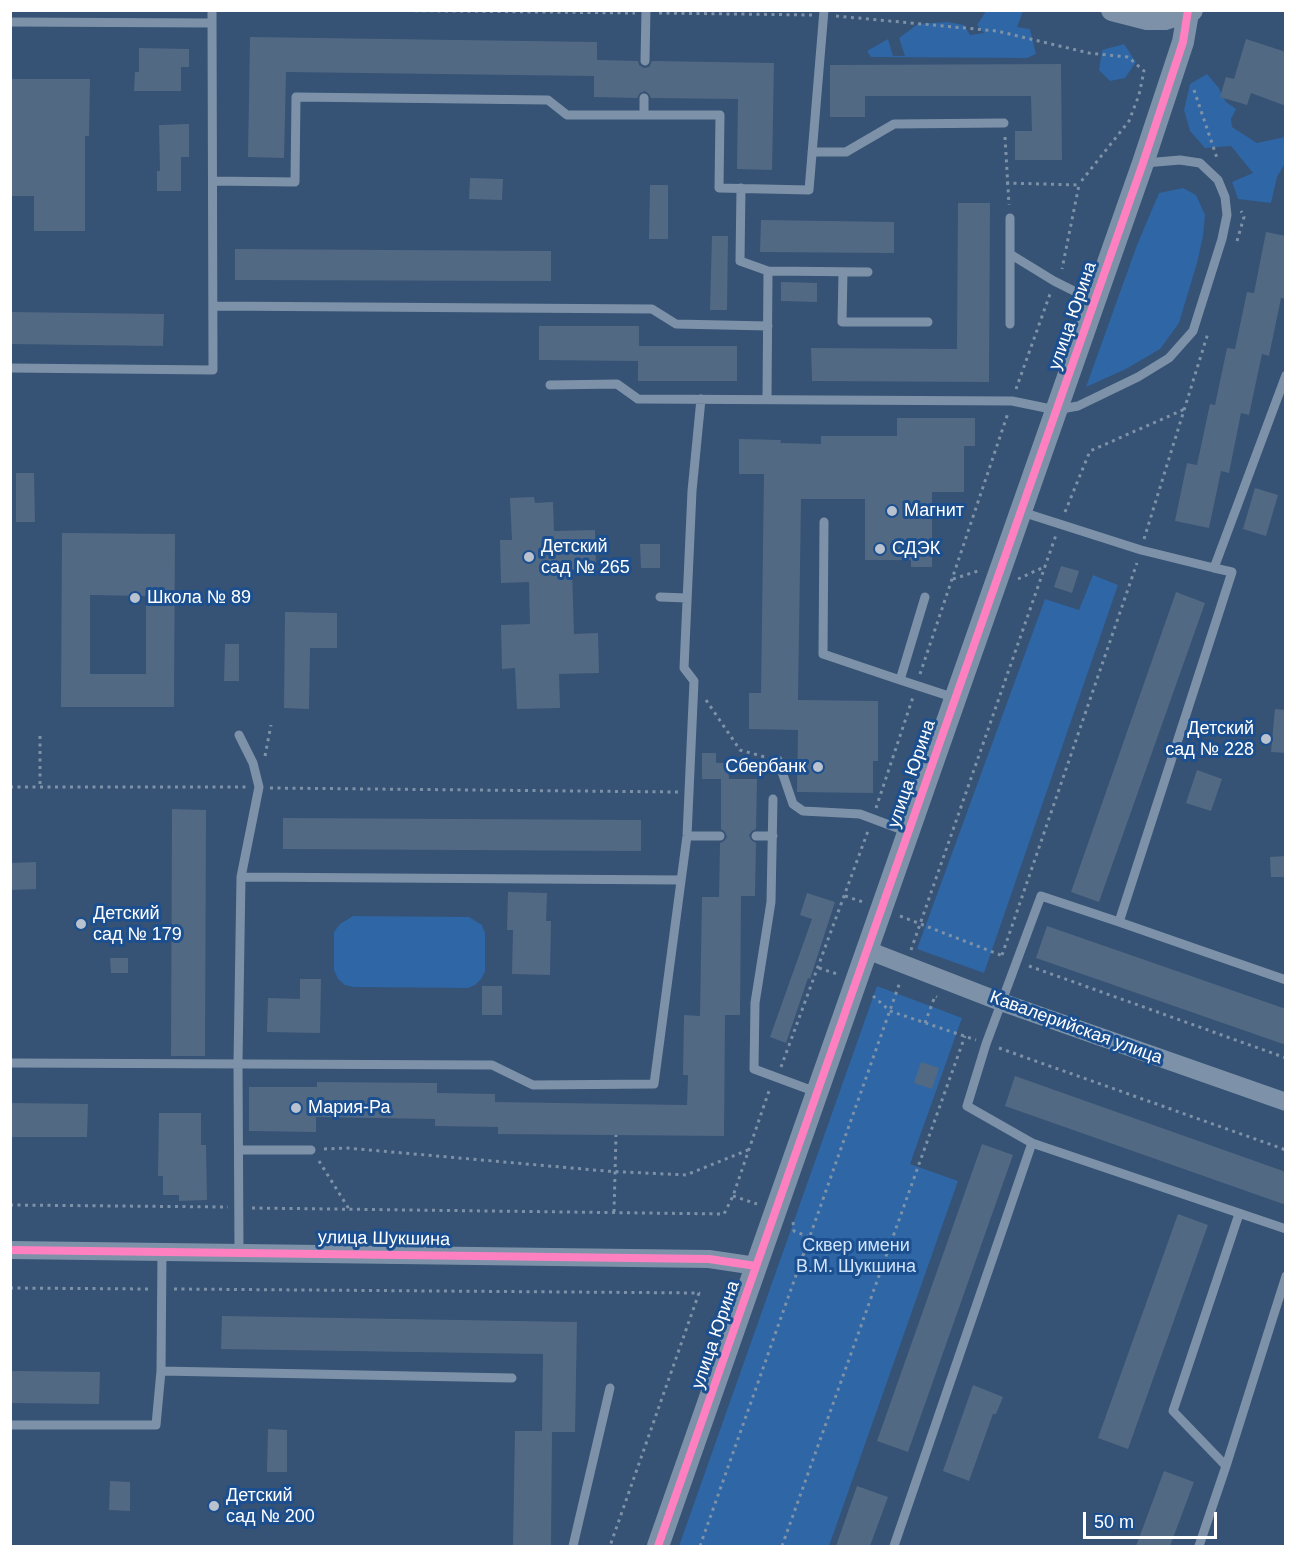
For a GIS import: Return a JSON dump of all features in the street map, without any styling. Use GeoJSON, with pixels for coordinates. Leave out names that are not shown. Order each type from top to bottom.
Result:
{"type":"FeatureCollection","features":[{"type":"Feature","properties":{"kind":"street"},"geometry":{"type":"LineString","coordinates":[[1112,10],[1147,19],[1165,19],[1189,11]]}},
{"type":"Feature","properties":{"kind":"street","name":"улица Юрина"},"geometry":{"type":"LineString","coordinates":[[658,1546],[1143,163],[1183,42],[1189,11]]}},
{"type":"Feature","properties":{"kind":"street","name":"Кавалерийская улица"},"geometry":{"type":"LineString","coordinates":[[867,950],[1001,1002],[1286,1102]]}},
{"type":"Feature","properties":{"kind":"street","name":"улица Шукшина"},"geometry":{"type":"LineString","coordinates":[[10,1250],[709,1259],[756,1266]]}},
{"type":"Feature","properties":{"kind":"lane"},"geometry":{"type":"LineString","coordinates":[[10,368],[213,370],[212,10]]}},
{"type":"Feature","properties":{"kind":"lane"},"geometry":{"type":"LineString","coordinates":[[645,61],[646,12]]}},
{"type":"Feature","properties":{"kind":"lane"},"geometry":{"type":"LineString","coordinates":[[213,181],[295,182],[296,98],[548,100],[567,115],[720,115],[719,188],[809,190],[824,13]]}},
{"type":"Feature","properties":{"kind":"lane"},"geometry":{"type":"LineString","coordinates":[[10,22],[212,23]]}},
{"type":"Feature","properties":{"kind":"lane"},"geometry":{"type":"LineString","coordinates":[[644,98],[644,115]]}},
{"type":"Feature","properties":{"kind":"lane"},"geometry":{"type":"LineString","coordinates":[[812,152],[846,152],[894,124],[1004,123]]}},
{"type":"Feature","properties":{"kind":"lane"},"geometry":{"type":"LineString","coordinates":[[550,385],[617,384],[638,399],[1012,401],[1056,410],[1078,406],[1138,377],[1169,357],[1193,331],[1222,238],[1227,215],[1225,197],[1218,180],[1200,163],[1180,160],[1143,163]]}},
{"type":"Feature","properties":{"kind":"lane"},"geometry":{"type":"LineString","coordinates":[[741,188],[740,261],[768,272],[868,272]]}},
{"type":"Feature","properties":{"kind":"lane"},"geometry":{"type":"LineString","coordinates":[[1010,218],[1010,324]]}},
{"type":"Feature","properties":{"kind":"lane"},"geometry":{"type":"LineString","coordinates":[[1010,254],[1094,302]]}},
{"type":"Feature","properties":{"kind":"lane"},"geometry":{"type":"LineString","coordinates":[[767,399],[768,272]]}},
{"type":"Feature","properties":{"kind":"lane"},"geometry":{"type":"LineString","coordinates":[[843,272],[842,322],[928,322]]}},
{"type":"Feature","properties":{"kind":"lane"},"geometry":{"type":"LineString","coordinates":[[213,306],[651,309],[676,324],[768,326]]}},
{"type":"Feature","properties":{"kind":"lane"},"geometry":{"type":"LineString","coordinates":[[1214,568],[1286,375]]}},
{"type":"Feature","properties":{"kind":"lane"},"geometry":{"type":"LineString","coordinates":[[10,1063],[492,1065],[533,1085],[654,1084],[687,836],[694,681],[684,668],[692,490],[701,399]]}},
{"type":"Feature","properties":{"kind":"lane"},"geometry":{"type":"LineString","coordinates":[[1021,511],[1141,550],[1232,572],[1119,922]]}},
{"type":"Feature","properties":{"kind":"lane"},"geometry":{"type":"LineString","coordinates":[[824,522],[823,654],[955,698]]}},
{"type":"Feature","properties":{"kind":"lane"},"geometry":{"type":"LineString","coordinates":[[660,597],[687,598]]}},
{"type":"Feature","properties":{"kind":"lane"},"geometry":{"type":"LineString","coordinates":[[900,680],[926,597]]}},
{"type":"Feature","properties":{"kind":"lane"},"geometry":{"type":"LineString","coordinates":[[239,735],[253,763],[259,788],[241,877],[238,1063],[239,1252]]}},
{"type":"Feature","properties":{"kind":"lane"},"geometry":{"type":"LineString","coordinates":[[778,760],[793,804],[803,811],[860,814],[908,832]]}},
{"type":"Feature","properties":{"kind":"lane"},"geometry":{"type":"LineString","coordinates":[[773,799],[771,902],[755,1003],[754,1069],[817,1092]]}},
{"type":"Feature","properties":{"kind":"lane"},"geometry":{"type":"LineString","coordinates":[[687,836],[720,836]]}},
{"type":"Feature","properties":{"kind":"lane"},"geometry":{"type":"LineString","coordinates":[[756,836],[773,836]]}},
{"type":"Feature","properties":{"kind":"lane"},"geometry":{"type":"LineString","coordinates":[[241,877],[681,880]]}},
{"type":"Feature","properties":{"kind":"lane"},"geometry":{"type":"LineString","coordinates":[[1286,980],[1041,896],[986,1044],[967,1106],[1032,1143],[1286,1229]]}},
{"type":"Feature","properties":{"kind":"lane"},"geometry":{"type":"LineString","coordinates":[[894,1546],[1032,1143]]}},
{"type":"Feature","properties":{"kind":"lane"},"geometry":{"type":"LineString","coordinates":[[239,1150],[311,1150]]}},
{"type":"Feature","properties":{"kind":"lane"},"geometry":{"type":"LineString","coordinates":[[1226,1466],[1173,1411],[1239,1214]]}},
{"type":"Feature","properties":{"kind":"lane"},"geometry":{"type":"LineString","coordinates":[[10,1425],[156,1425],[161,1371],[162,1251]]}},
{"type":"Feature","properties":{"kind":"lane"},"geometry":{"type":"LineString","coordinates":[[1199,1546],[1286,1276]]}},
{"type":"Feature","properties":{"kind":"lane"},"geometry":{"type":"LineString","coordinates":[[161,1371],[512,1378]]}},
{"type":"Feature","properties":{"kind":"lane"},"geometry":{"type":"LineString","coordinates":[[573,1546],[610,1388]]}},
{"type":"Feature","properties":{"kind":"path"},"geometry":{"type":"LineString","coordinates":[[355,10],[824,13],[997,31],[1089,53],[1128,57],[1144,71],[1139,94],[1128,122],[1079,184],[1064,258]]}},
{"type":"Feature","properties":{"kind":"path"},"geometry":{"type":"LineString","coordinates":[[1194,90],[1219,164]]}},
{"type":"Feature","properties":{"kind":"path"},"geometry":{"type":"LineString","coordinates":[[1004,123],[1010,218]]}},
{"type":"Feature","properties":{"kind":"path"},"geometry":{"type":"LineString","coordinates":[[1006,183],[1079,184]]}},
{"type":"Feature","properties":{"kind":"path"},"geometry":{"type":"LineString","coordinates":[[1234,251],[1244,217],[1239,207]]}},
{"type":"Feature","properties":{"kind":"path"},"geometry":{"type":"LineString","coordinates":[[10,1205],[724,1214],[733,1196],[770,1089],[777,1078],[819,968],[872,820],[1054,281]]}},
{"type":"Feature","properties":{"kind":"path"},"geometry":{"type":"LineString","coordinates":[[1002,955],[1141,550],[1209,330]]}},
{"type":"Feature","properties":{"kind":"path"},"geometry":{"type":"LineString","coordinates":[[700,1546],[890,1011],[1044,567],[1090,451],[1185,409]]}},
{"type":"Feature","properties":{"kind":"path"},"geometry":{"type":"LineString","coordinates":[[694,681],[740,750],[778,760]]}},
{"type":"Feature","properties":{"kind":"path"},"geometry":{"type":"LineString","coordinates":[[40,736],[40,787]]}},
{"type":"Feature","properties":{"kind":"path"},"geometry":{"type":"LineString","coordinates":[[10,787],[689,792]]}},
{"type":"Feature","properties":{"kind":"path"},"geometry":{"type":"LineString","coordinates":[[845,896],[920,923],[1016,962],[1286,1059]]}},
{"type":"Feature","properties":{"kind":"path"},"geometry":{"type":"LineString","coordinates":[[819,968],[856,981],[890,1011],[1286,1150]]}},
{"type":"Feature","properties":{"kind":"path"},"geometry":{"type":"LineString","coordinates":[[925,1023],[935,996],[941,999]]}},
{"type":"Feature","properties":{"kind":"path"},"geometry":{"type":"LineString","coordinates":[[782,1546],[965,1036]]}},
{"type":"Feature","properties":{"kind":"path"},"geometry":{"type":"LineString","coordinates":[[614,1212],[616,1135]]}},
{"type":"Feature","properties":{"kind":"path"},"geometry":{"type":"LineString","coordinates":[[311,1150],[347,1148],[616,1172],[686,1175],[748,1150]]}},
{"type":"Feature","properties":{"kind":"path"},"geometry":{"type":"LineString","coordinates":[[311,1150],[350,1209]]}},
{"type":"Feature","properties":{"kind":"path"},"geometry":{"type":"LineString","coordinates":[[733,1196],[758,1205]]}},
{"type":"Feature","properties":{"kind":"path"},"geometry":{"type":"LineString","coordinates":[[792,1218],[794,1231],[809,1237]]}},
{"type":"Feature","properties":{"kind":"path"},"geometry":{"type":"LineString","coordinates":[[10,1288],[699,1293],[610,1546]]}},
{"type":"Feature","properties":{"kind":"green space"},"geometry":{"type":"Polygon","coordinates":[[[986,11],[1023,11],[1017,27],[1030,29],[1036,54],[1027,58],[871,57],[867,51],[888,39],[893,56],[905,56],[899,38],[918,24],[947,22],[964,25],[970,35],[984,33],[977,25],[986,11]]]}},
{"type":"Feature","properties":{"kind":"green space"},"geometry":{"type":"Polygon","coordinates":[[[1124,44],[1136,62],[1125,78],[1110,81],[1099,70],[1102,50],[1124,44]]]}},
{"type":"Feature","properties":{"kind":"green space"},"geometry":{"type":"Polygon","coordinates":[[[1207,74],[1218,87],[1226,102],[1236,109],[1231,119],[1232,127],[1257,143],[1285,137],[1285,163],[1277,177],[1271,203],[1238,199],[1232,182],[1253,173],[1231,146],[1205,148],[1190,131],[1184,110],[1190,84],[1207,74]]]}},
{"type":"Feature","properties":{"kind":"green space"},"geometry":{"type":"Polygon","coordinates":[[[1183,188],[1196,195],[1205,215],[1197,263],[1179,323],[1160,349],[1126,369],[1086,387],[1137,245],[1159,193],[1183,188]]]}},
{"type":"Feature","properties":{"kind":"green space"},"geometry":{"type":"Polygon","coordinates":[[[1093,575],[1118,585],[984,973],[917,949],[1045,599],[1079,610],[1093,575]]]}},
{"type":"Feature","properties":{"kind":"green space"},"geometry":{"type":"Polygon","coordinates":[[[353,916],[469,917],[482,925],[485,933],[485,971],[482,978],[468,988],[345,985],[338,979],[334,970],[334,932],[340,924],[353,916]]]}},
{"type":"Feature","properties":{"kind":"green space","name":"Сквер имени В.М. Шукшина"},"geometry":{"type":"Polygon","coordinates":[[[877,986],[962,1018],[910,1164],[958,1181],[829,1546],[679,1546],[877,986]]]}},
{"type":"Feature","properties":{"kind":"building"},"geometry":{"type":"Polygon","coordinates":[[[250,37],[597,42],[597,60],[638,61],[639,65],[644,68],[649,67],[652,61],[774,63],[772,170],[737,169],[738,99],[651,98],[645,91],[637,98],[594,97],[594,76],[286,72],[284,158],[248,157],[250,37]]]}},
{"type":"Feature","properties":{"kind":"building"},"geometry":{"type":"Polygon","coordinates":[[[1246,39],[1286,52],[1286,106],[1251,93],[1247,105],[1220,97],[1226,77],[1234,79],[1246,39]]]}},
{"type":"Feature","properties":{"kind":"building"},"geometry":{"type":"Polygon","coordinates":[[[139,48],[189,49],[189,67],[181,67],[181,91],[134,91],[135,72],[139,72],[139,48]]]}},
{"type":"Feature","properties":{"kind":"building"},"geometry":{"type":"Polygon","coordinates":[[[1061,64],[1062,160],[1015,160],[1015,131],[1032,131],[1031,96],[865,96],[865,117],[830,117],[830,65],[1061,64]]]}},
{"type":"Feature","properties":{"kind":"building"},"geometry":{"type":"Polygon","coordinates":[[[10,79],[90,79],[89,136],[85,136],[85,231],[34,231],[34,196],[10,196],[10,79]]]}},
{"type":"Feature","properties":{"kind":"building"},"geometry":{"type":"Polygon","coordinates":[[[189,124],[189,157],[181,157],[181,191],[157,191],[157,171],[160,171],[159,125],[189,124]]]}},
{"type":"Feature","properties":{"kind":"building"},"geometry":{"type":"Polygon","coordinates":[[[470,178],[503,179],[502,200],[469,199],[470,178]]]}},
{"type":"Feature","properties":{"kind":"building"},"geometry":{"type":"Polygon","coordinates":[[[650,185],[668,185],[668,239],[649,239],[650,185]]]}},
{"type":"Feature","properties":{"kind":"building"},"geometry":{"type":"Polygon","coordinates":[[[958,203],[990,203],[989,382],[812,381],[811,348],[957,349],[958,203]]]}},
{"type":"Feature","properties":{"kind":"building"},"geometry":{"type":"Polygon","coordinates":[[[761,220],[894,222],[894,253],[760,252],[761,220]]]}},
{"type":"Feature","properties":{"kind":"building"},"geometry":{"type":"Polygon","coordinates":[[[1266,232],[1286,236],[1286,299],[1281,298],[1269,356],[1262,354],[1249,415],[1241,413],[1229,473],[1221,471],[1209,528],[1175,521],[1187,463],[1197,465],[1210,404],[1215,405],[1227,348],[1235,349],[1247,292],[1254,293],[1266,232]]]}},
{"type":"Feature","properties":{"kind":"building"},"geometry":{"type":"Polygon","coordinates":[[[712,236],[728,236],[727,310],[710,310],[712,236]]]}},
{"type":"Feature","properties":{"kind":"building"},"geometry":{"type":"Polygon","coordinates":[[[235,249],[551,251],[551,281],[235,280],[235,249]]]}},
{"type":"Feature","properties":{"kind":"building"},"geometry":{"type":"Polygon","coordinates":[[[781,282],[817,283],[817,302],[781,301],[781,282]]]}},
{"type":"Feature","properties":{"kind":"building"},"geometry":{"type":"Polygon","coordinates":[[[10,312],[164,314],[163,346],[10,344],[10,312]]]}},
{"type":"Feature","properties":{"kind":"building"},"geometry":{"type":"Polygon","coordinates":[[[539,326],[639,326],[639,346],[737,346],[737,381],[638,381],[638,361],[539,360],[539,326]]]}},
{"type":"Feature","properties":{"kind":"building"},"geometry":{"type":"Polygon","coordinates":[[[897,418],[975,418],[975,446],[964,446],[964,492],[932,492],[932,567],[911,567],[911,560],[865,560],[865,499],[801,499],[798,700],[878,701],[878,761],[873,761],[873,793],[797,792],[798,730],[749,729],[749,693],[761,693],[764,474],[739,474],[739,439],[821,444],[821,436],[897,436],[897,418]]]}},
{"type":"Feature","properties":{"kind":"building"},"geometry":{"type":"Polygon","coordinates":[[[16,473],[34,473],[35,522],[16,522],[16,473]]]}},
{"type":"Feature","properties":{"kind":"building"},"geometry":{"type":"Polygon","coordinates":[[[1255,488],[1278,495],[1266,536],[1243,529],[1255,488]]]}},
{"type":"Feature","properties":{"kind":"building"},"geometry":{"type":"Polygon","coordinates":[[[534,497],[535,503],[553,502],[554,531],[595,530],[596,569],[572,570],[574,634],[598,633],[599,673],[559,674],[560,708],[517,709],[515,668],[502,669],[501,625],[530,624],[529,582],[501,583],[500,540],[512,540],[510,498],[534,497]]]}},
{"type":"Feature","properties":{"kind":"building"},"geometry":{"type":"Polygon","coordinates":[[[62,533],[175,534],[174,707],[61,707],[62,533]],[[90,595],[90,674],[146,674],[146,596],[90,595]]]}},
{"type":"Feature","properties":{"kind":"building"},"geometry":{"type":"Polygon","coordinates":[[[640,544],[660,544],[660,568],[641,568],[640,544]]]}},
{"type":"Feature","properties":{"kind":"building"},"geometry":{"type":"Polygon","coordinates":[[[1061,566],[1079,571],[1072,593],[1054,587],[1061,566]]]}},
{"type":"Feature","properties":{"kind":"building"},"geometry":{"type":"Polygon","coordinates":[[[1176,592],[1205,603],[1099,902],[1071,892],[1176,592]]]}},
{"type":"Feature","properties":{"kind":"building"},"geometry":{"type":"Polygon","coordinates":[[[285,612],[337,613],[337,648],[310,648],[309,709],[284,708],[285,612]]]}},
{"type":"Feature","properties":{"kind":"building"},"geometry":{"type":"Polygon","coordinates":[[[225,644],[239,644],[239,681],[224,681],[225,644]]]}},
{"type":"Feature","properties":{"kind":"building"},"geometry":{"type":"Polygon","coordinates":[[[1275,709],[1286,710],[1286,753],[1271,752],[1275,709]]]}},
{"type":"Feature","properties":{"kind":"building"},"geometry":{"type":"Polygon","coordinates":[[[702,753],[716,753],[716,763],[728,763],[729,779],[757,779],[756,829],[749,835],[756,843],[755,896],[741,896],[740,1015],[725,1015],[724,1136],[498,1134],[498,1127],[435,1126],[435,1119],[316,1117],[316,1132],[249,1131],[249,1087],[317,1087],[317,1082],[437,1083],[437,1093],[495,1094],[495,1102],[687,1105],[688,1075],[683,1075],[684,1015],[700,1016],[702,897],[719,897],[720,843],[727,837],[721,829],[721,779],[702,779],[702,753]]]}},
{"type":"Feature","properties":{"kind":"building"},"geometry":{"type":"Polygon","coordinates":[[[1197,770],[1222,779],[1211,811],[1186,803],[1197,770]]]}},
{"type":"Feature","properties":{"kind":"building"},"geometry":{"type":"Polygon","coordinates":[[[172,809],[206,810],[205,1056],[171,1056],[172,809]]]}},
{"type":"Feature","properties":{"kind":"building"},"geometry":{"type":"Polygon","coordinates":[[[283,818],[641,820],[641,851],[283,849],[283,818]]]}},
{"type":"Feature","properties":{"kind":"building"},"geometry":{"type":"Polygon","coordinates":[[[1286,856],[1286,877],[1271,877],[1270,857],[1286,856]]]}},
{"type":"Feature","properties":{"kind":"building"},"geometry":{"type":"Polygon","coordinates":[[[36,862],[36,889],[10,890],[10,863],[36,862]]]}},
{"type":"Feature","properties":{"kind":"building"},"geometry":{"type":"Polygon","coordinates":[[[508,892],[547,893],[546,921],[551,921],[550,975],[512,974],[513,930],[507,930],[508,892]]]}},
{"type":"Feature","properties":{"kind":"building"},"geometry":{"type":"Polygon","coordinates":[[[807,893],[835,902],[786,1043],[770,1037],[812,919],[800,915],[807,893]]]}},
{"type":"Feature","properties":{"kind":"building"},"geometry":{"type":"Polygon","coordinates":[[[1047,926],[1286,1009],[1286,1045],[1036,958],[1047,926]]]}},
{"type":"Feature","properties":{"kind":"building"},"geometry":{"type":"Polygon","coordinates":[[[110,958],[128,958],[128,973],[111,973],[110,958]]]}},
{"type":"Feature","properties":{"kind":"building"},"geometry":{"type":"Polygon","coordinates":[[[300,979],[321,979],[320,1033],[267,1032],[268,998],[300,999],[300,979]]]}},
{"type":"Feature","properties":{"kind":"building"},"geometry":{"type":"Polygon","coordinates":[[[482,986],[502,986],[502,1015],[482,1015],[482,986]]]}},
{"type":"Feature","properties":{"kind":"building"},"geometry":{"type":"Polygon","coordinates":[[[921,1062],[939,1068],[932,1089],[914,1083],[921,1062]]]}},
{"type":"Feature","properties":{"kind":"building"},"geometry":{"type":"Polygon","coordinates":[[[1015,1076],[1286,1172],[1286,1205],[1005,1106],[1015,1076]]]}},
{"type":"Feature","properties":{"kind":"building"},"geometry":{"type":"Polygon","coordinates":[[[10,1103],[88,1104],[87,1137],[10,1137],[10,1103]]]}},
{"type":"Feature","properties":{"kind":"building"},"geometry":{"type":"Polygon","coordinates":[[[159,1113],[201,1113],[201,1145],[206,1145],[207,1200],[179,1201],[179,1195],[163,1195],[163,1176],[158,1176],[159,1113]]]}},
{"type":"Feature","properties":{"kind":"building"},"geometry":{"type":"Polygon","coordinates":[[[982,1144],[1013,1155],[908,1452],[877,1441],[982,1144]]]}},
{"type":"Feature","properties":{"kind":"building"},"geometry":{"type":"Polygon","coordinates":[[[1178,1214],[1208,1225],[1128,1449],[1098,1438],[1178,1214]]]}},
{"type":"Feature","properties":{"kind":"building"},"geometry":{"type":"Polygon","coordinates":[[[222,1316],[577,1322],[575,1432],[552,1432],[551,1546],[513,1546],[515,1431],[542,1431],[543,1354],[221,1349],[222,1316]]]}},
{"type":"Feature","properties":{"kind":"building"},"geometry":{"type":"Polygon","coordinates":[[[10,1371],[100,1372],[99,1404],[10,1403],[10,1371]]]}},
{"type":"Feature","properties":{"kind":"building"},"geometry":{"type":"Polygon","coordinates":[[[973,1385],[1003,1397],[996,1414],[993,1414],[969,1481],[943,1471],[973,1385]]]}},
{"type":"Feature","properties":{"kind":"building"},"geometry":{"type":"Polygon","coordinates":[[[268,1429],[287,1430],[287,1472],[267,1472],[268,1429]]]}},
{"type":"Feature","properties":{"kind":"building"},"geometry":{"type":"Polygon","coordinates":[[[1164,1471],[1194,1482],[1170,1546],[1136,1546],[1164,1471]]]}},
{"type":"Feature","properties":{"kind":"building"},"geometry":{"type":"Polygon","coordinates":[[[110,1481],[130,1482],[130,1511],[109,1510],[110,1481]]]}},
{"type":"Feature","properties":{"kind":"building"},"geometry":{"type":"Polygon","coordinates":[[[857,1486],[888,1497],[870,1546],[836,1546],[857,1486]]]}},
{"type":"Feature","properties":{"kind":"cycle path"},"geometry":{"type":"LineString","coordinates":[[658,1546],[1143,163],[1183,42],[1188,10]]}},
{"type":"Feature","properties":{"kind":"cycle path"},"geometry":{"type":"LineString","coordinates":[[10,1250],[709,1259],[756,1266]]}},
{"type":"Feature","properties":{"kind":"place","name":"Магнит"},"geometry":{"type":"Point","coordinates":[892,511]}},
{"type":"Feature","properties":{"kind":"place","name":"СДЭК"},"geometry":{"type":"Point","coordinates":[880,549]}},
{"type":"Feature","properties":{"kind":"place","name":"Детский сад № 265"},"geometry":{"type":"Point","coordinates":[529,557]}},
{"type":"Feature","properties":{"kind":"place","name":"Школа № 89"},"geometry":{"type":"Point","coordinates":[135,598]}},
{"type":"Feature","properties":{"kind":"place","name":"Детский сад № 228"},"geometry":{"type":"Point","coordinates":[1266,739]}},
{"type":"Feature","properties":{"kind":"place","name":"Сбербанк"},"geometry":{"type":"Point","coordinates":[818,767]}},
{"type":"Feature","properties":{"kind":"place","name":"Детский сад № 179"},"geometry":{"type":"Point","coordinates":[81,924]}},
{"type":"Feature","properties":{"kind":"place","name":"Мария-Ра"},"geometry":{"type":"Point","coordinates":[296,1108]}},
{"type":"Feature","properties":{"kind":"place","name":"Детский сад № 200"},"geometry":{"type":"Point","coordinates":[214,1506]}}]}
